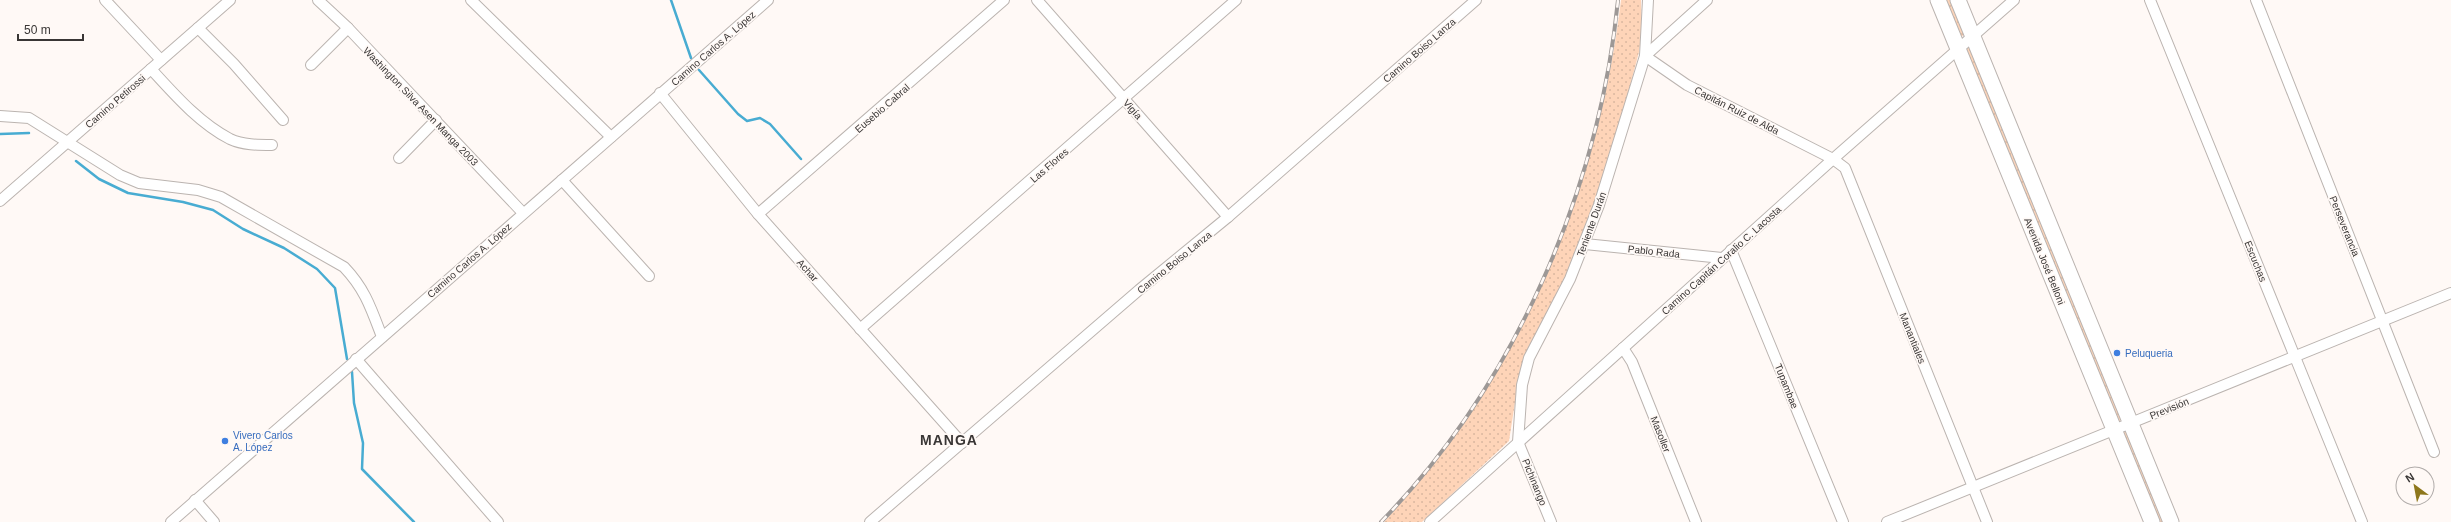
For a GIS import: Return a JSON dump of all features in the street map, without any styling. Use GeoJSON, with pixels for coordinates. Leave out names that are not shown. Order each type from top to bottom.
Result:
{"type":"FeatureCollection","features":[{"type":"Feature","properties":{"kind":"main road","name":"Avenida José Belloni"},"geometry":{"type":"LineString","coordinates":[[1938,0],[1959,48],[2152,522]]}},
{"type":"Feature","properties":{"kind":"main road","name":"Avenida José Belloni"},"geometry":{"type":"LineString","coordinates":[[1958,0],[2171,522]]}},
{"type":"Feature","properties":{"kind":"street"},"geometry":{"type":"LineString","coordinates":[[106,0],[161,60]]}},
{"type":"Feature","properties":{"kind":"street","name":"Camino Petirossi"},"geometry":{"type":"LineString","coordinates":[[0,201],[230,0]]}},
{"type":"Feature","properties":{"kind":"street","name":"Washington Silva Asen Manga 2003"},"geometry":{"type":"LineString","coordinates":[[318,0],[348,28],[523,213]]}},
{"type":"Feature","properties":{"kind":"street"},"geometry":{"type":"LineString","coordinates":[[471,0],[611,137]]}},
{"type":"Feature","properties":{"kind":"street","name":"Camino Carlos A. López"},"geometry":{"type":"LineString","coordinates":[[171,522],[194,500],[768,0]]}},
{"type":"Feature","properties":{"kind":"street","name":"Eusebio Cabral"},"geometry":{"type":"LineString","coordinates":[[758,214],[1004,0]]}},
{"type":"Feature","properties":{"kind":"street","name":"Vigía"},"geometry":{"type":"LineString","coordinates":[[1037,0],[1228,218]]}},
{"type":"Feature","properties":{"kind":"street","name":"Las Flores"},"geometry":{"type":"LineString","coordinates":[[860,329],[1125,100],[1236,0]]}},
{"type":"Feature","properties":{"kind":"street","name":"Camino Boiso Lanza"},"geometry":{"type":"LineString","coordinates":[[870,522],[1139,290],[1228,218],[1476,0]]}},
{"type":"Feature","properties":{"kind":"street","name":"Teniente Durán"},"geometry":{"type":"LineString","coordinates":[[1518,442],[1522,385],[1529,358],[1585,244],[1645,56],[1648,0]]}},
{"type":"Feature","properties":{"kind":"street"},"geometry":{"type":"LineString","coordinates":[[1645,56],[1707,0]]}},
{"type":"Feature","properties":{"kind":"street","name":"Camino Capitán Coralio C. Lacosta"},"geometry":{"type":"LineString","coordinates":[[1430,522],[1722,258],[2014,0]]}},
{"type":"Feature","properties":{"kind":"street","name":"Escuchas"},"geometry":{"type":"LineString","coordinates":[[2150,0],[2362,522]]}},
{"type":"Feature","properties":{"kind":"street","name":"Perseverancia"},"geometry":{"type":"LineString","coordinates":[[2256,0],[2434,452]]}},
{"type":"Feature","properties":{"kind":"street"},"geometry":{"type":"LineString","coordinates":[[198,28],[234,64],[283,120]]}},
{"type":"Feature","properties":{"kind":"street"},"geometry":{"type":"LineString","coordinates":[[311,65],[348,28]]}},
{"type":"Feature","properties":{"kind":"street","name":"Capitán Ruiz de Alda"},"geometry":{"type":"LineString","coordinates":[[1645,56],[1687,85],[1833,159]]}},
{"type":"Feature","properties":{"kind":"street"},"geometry":{"type":"LineString","coordinates":[[151,69],[190,110],[230,139],[250,144],[272,145]]}},
{"type":"Feature","properties":{"kind":"street","name":"Achar"},"geometry":{"type":"LineString","coordinates":[[660,93],[758,214],[962,443]]}},
{"type":"Feature","properties":{"kind":"street"},"geometry":{"type":"LineString","coordinates":[[0,116],[29,118],[68,141],[120,175],[139,183],[198,190],[221,197],[344,267],[359,283],[369,300],[382,337]]}},
{"type":"Feature","properties":{"kind":"street"},"geometry":{"type":"LineString","coordinates":[[399,158],[436,120]]}},
{"type":"Feature","properties":{"kind":"street","name":"Manantiales"},"geometry":{"type":"LineString","coordinates":[[1833,159],[1844,168],[1987,522]]}},
{"type":"Feature","properties":{"kind":"street"},"geometry":{"type":"LineString","coordinates":[[562,180],[649,276]]}},
{"type":"Feature","properties":{"kind":"street","name":"Pablo Rada"},"geometry":{"type":"LineString","coordinates":[[1585,244],[1722,258]]}},
{"type":"Feature","properties":{"kind":"street","name":"Tupambae"},"geometry":{"type":"LineString","coordinates":[[1731,250],[1843,522]]}},
{"type":"Feature","properties":{"kind":"street","name":"Previsión"},"geometry":{"type":"LineString","coordinates":[[1887,522],[2451,293]]}},
{"type":"Feature","properties":{"kind":"street","name":"Masoller"},"geometry":{"type":"LineString","coordinates":[[1623,348],[1632,362],[1696,522]]}},
{"type":"Feature","properties":{"kind":"street"},"geometry":{"type":"LineString","coordinates":[[356,359],[498,522]]}},
{"type":"Feature","properties":{"kind":"street","name":"Pichinango"},"geometry":{"type":"LineString","coordinates":[[1518,442],[1551,522]]}},
{"type":"Feature","properties":{"kind":"street"},"geometry":{"type":"LineString","coordinates":[[194,500],[214,522]]}},
{"type":"Feature","properties":{"kind":"shaded area"},"geometry":{"type":"Polygon","coordinates":[[[1621,0],[1641,0],[1642,31],[1639,52],[1617,135],[1585,236],[1517,390],[1509,441],[1422,522],[1384,522],[1432,465],[1475,406],[1512,344],[1544,280],[1571,213],[1593,144],[1609,73],[1621,0]]]}},
{"type":"Feature","properties":{"kind":"shaded area"},"geometry":{"type":"Polygon","coordinates":[[[1942,0],[1953,0],[1966,33],[1961,37],[1942,0]]]}},
{"type":"Feature","properties":{"kind":"shaded area"},"geometry":{"type":"Polygon","coordinates":[[[1970,45],[2122,419],[2118,422],[1963,47],[1970,45]]]}},
{"type":"Feature","properties":{"kind":"shaded area"},"geometry":{"type":"Polygon","coordinates":[[[2125,427],[2166,522],[2155,522],[2119,430],[2125,427]]]}},
{"type":"Feature","properties":{"kind":"waterway"},"geometry":{"type":"LineString","coordinates":[[671,0],[691,58]]}},
{"type":"Feature","properties":{"kind":"waterway"},"geometry":{"type":"LineString","coordinates":[[699,70],[738,114],[747,121],[760,118],[770,124],[801,159]]}},
{"type":"Feature","properties":{"kind":"waterway"},"geometry":{"type":"LineString","coordinates":[[0,134],[29,133]]}},
{"type":"Feature","properties":{"kind":"waterway"},"geometry":{"type":"LineString","coordinates":[[76,161],[99,179],[128,193],[183,202],[213,210],[243,229],[284,248],[317,269],[335,288],[347,359]]}},
{"type":"Feature","properties":{"kind":"waterway"},"geometry":{"type":"LineString","coordinates":[[352,372],[354,403],[363,443],[362,469],[414,522]]}},
{"type":"Feature","properties":{"kind":"railway"},"geometry":{"type":"LineString","coordinates":[[1381,522],[1429,468],[1472,409],[1510,346],[1543,280],[1570,212],[1592,142],[1608,71],[1618,0]]}},
{"type":"Feature","properties":{"kind":"place","name":"Peluqueria"},"geometry":{"type":"Point","coordinates":[2117,353]}},
{"type":"Feature","properties":{"kind":"place","name":"Vivero Carlos A. López"},"geometry":{"type":"Point","coordinates":[225,441]}},
{"type":"Feature","properties":{"kind":"district","name":"MANGA"},"geometry":{"type":"Point","coordinates":[949,440]}}]}
